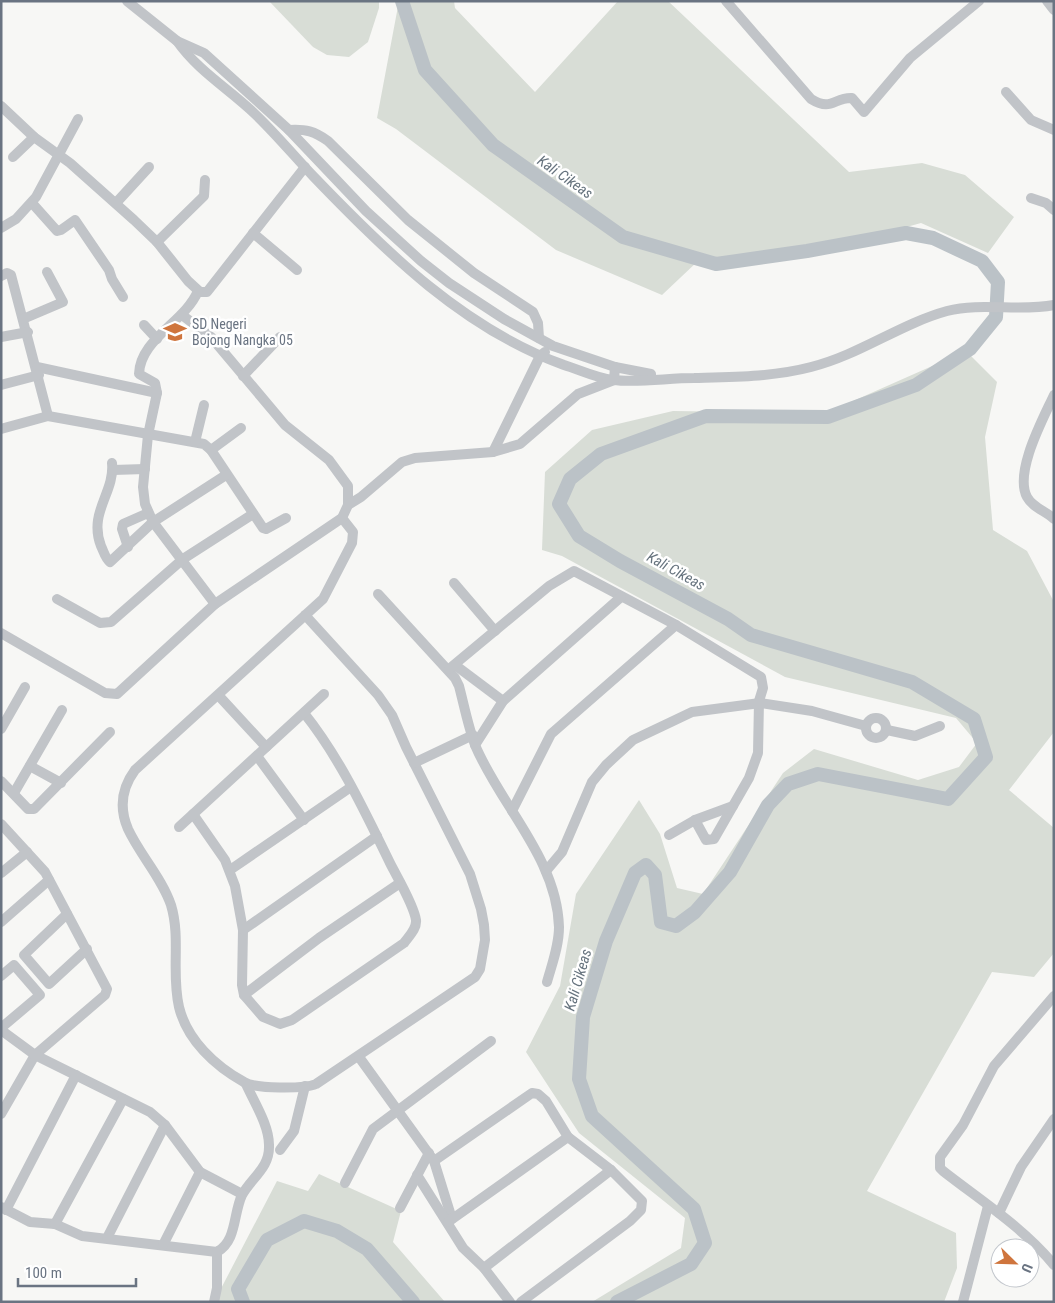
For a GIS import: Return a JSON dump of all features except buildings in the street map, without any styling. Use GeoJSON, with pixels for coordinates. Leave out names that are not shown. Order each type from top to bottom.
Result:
{"type":"FeatureCollection","features":[{"type":"Feature","properties":{"kind":"street"},"geometry":{"type":"LineString","coordinates":[[127,1],[177,41],[192,60],[254,113],[375,240],[437,294],[506,338],[540,356],[596,376],[614,380],[784,373],[839,358],[922,320],[946,312],[972,308],[1021,308],[1054,304]]}},
{"type":"Feature","properties":{"kind":"street"},"geometry":{"type":"LineString","coordinates":[[726,1],[811,99],[820,105],[830,106],[852,98],[864,112],[910,58],[979,1]]}},
{"type":"Feature","properties":{"kind":"street"},"geometry":{"type":"LineString","coordinates":[[1047,1],[1054,10]]}},
{"type":"Feature","properties":{"kind":"street"},"geometry":{"type":"LineString","coordinates":[[177,41],[204,53],[289,130],[366,211],[421,261],[474,300],[553,346],[615,367],[667,378]]}},
{"type":"Feature","properties":{"kind":"street"},"geometry":{"type":"LineString","coordinates":[[1006,92],[1031,120],[1054,130]]}},
{"type":"Feature","properties":{"kind":"street"},"geometry":{"type":"LineString","coordinates":[[1,106],[34,137],[60,156],[116,203],[158,242],[198,291],[207,292],[305,168]]}},
{"type":"Feature","properties":{"kind":"street"},"geometry":{"type":"LineString","coordinates":[[1,228],[16,219],[32,203],[60,156],[78,119]]}},
{"type":"Feature","properties":{"kind":"street"},"geometry":{"type":"LineString","coordinates":[[289,130],[306,129],[317,133],[328,141],[408,220],[474,273],[533,312],[538,323],[539,338]]}},
{"type":"Feature","properties":{"kind":"street"},"geometry":{"type":"LineString","coordinates":[[13,157],[34,137]]}},
{"type":"Feature","properties":{"kind":"street"},"geometry":{"type":"LineString","coordinates":[[116,203],[149,166]]}},
{"type":"Feature","properties":{"kind":"street"},"geometry":{"type":"LineString","coordinates":[[158,242],[204,196],[205,180]]}},
{"type":"Feature","properties":{"kind":"street"},"geometry":{"type":"LineString","coordinates":[[1031,198],[1046,203],[1054,210]]}},
{"type":"Feature","properties":{"kind":"street"},"geometry":{"type":"LineString","coordinates":[[32,203],[57,231],[75,220],[109,270],[123,297]]}},
{"type":"Feature","properties":{"kind":"street"},"geometry":{"type":"LineString","coordinates":[[252,233],[297,270]]}},
{"type":"Feature","properties":{"kind":"street"},"geometry":{"type":"LineString","coordinates":[[24,318],[63,302],[47,272]]}},
{"type":"Feature","properties":{"kind":"street"},"geometry":{"type":"LineString","coordinates":[[1,276],[10,273],[28,332],[48,416]]}},
{"type":"Feature","properties":{"kind":"street"},"geometry":{"type":"LineString","coordinates":[[132,386],[139,374],[142,359],[157,339],[182,314],[198,291]]}},
{"type":"Feature","properties":{"kind":"street"},"geometry":{"type":"LineString","coordinates":[[1,633],[105,693],[114,695],[120,692],[215,604],[342,518],[348,505],[348,486],[334,466],[285,425],[212,337],[182,314]]}},
{"type":"Feature","properties":{"kind":"street"},"geometry":{"type":"LineString","coordinates":[[144,325],[157,339]]}},
{"type":"Feature","properties":{"kind":"street"},"geometry":{"type":"LineString","coordinates":[[1,337],[28,332]]}},
{"type":"Feature","properties":{"kind":"street"},"geometry":{"type":"LineString","coordinates":[[243,376],[274,346],[280,337]]}},
{"type":"Feature","properties":{"kind":"street"},"geometry":{"type":"LineString","coordinates":[[493,452],[540,356],[553,346]]}},
{"type":"Feature","properties":{"kind":"street"},"geometry":{"type":"LineString","coordinates":[[614,380],[615,367]]}},
{"type":"Feature","properties":{"kind":"street"},"geometry":{"type":"LineString","coordinates":[[1,385],[38,371],[132,386],[157,393]]}},
{"type":"Feature","properties":{"kind":"street"},"geometry":{"type":"LineString","coordinates":[[139,374],[155,383],[157,393],[148,435],[145,469],[144,492],[150,517],[215,604]]}},
{"type":"Feature","properties":{"kind":"street"},"geometry":{"type":"LineString","coordinates":[[348,505],[402,462],[415,458],[493,452],[520,444],[578,394],[614,380]]}},
{"type":"Feature","properties":{"kind":"street"},"geometry":{"type":"LineString","coordinates":[[1054,395],[1029,454],[1024,470],[1024,487],[1027,497],[1034,505],[1054,519]]}},
{"type":"Feature","properties":{"kind":"street"},"geometry":{"type":"LineString","coordinates":[[195,442],[204,405]]}},
{"type":"Feature","properties":{"kind":"street"},"geometry":{"type":"LineString","coordinates":[[1,429],[48,416],[204,444],[253,514],[266,529],[286,518]]}},
{"type":"Feature","properties":{"kind":"street"},"geometry":{"type":"LineString","coordinates":[[210,450],[241,428]]}},
{"type":"Feature","properties":{"kind":"street"},"geometry":{"type":"LineString","coordinates":[[145,469],[112,467],[99,511],[97,536],[109,562],[128,547],[150,517]]}},
{"type":"Feature","properties":{"kind":"street"},"geometry":{"type":"LineString","coordinates":[[128,547],[122,529],[123,524],[150,517],[226,475]]}},
{"type":"Feature","properties":{"kind":"street"},"geometry":{"type":"LineString","coordinates":[[57,599],[100,623],[112,622],[183,559],[253,514]]}},
{"type":"Feature","properties":{"kind":"street"},"geometry":{"type":"LineString","coordinates":[[76,1075],[4,1208],[30,1222],[55,1224],[82,1236],[217,1252],[228,1244],[242,1194],[262,1171],[269,1145],[267,1135],[246,1084],[204,1053],[186,1029],[175,983],[175,926],[171,906],[163,888],[133,840],[122,810],[124,791],[135,770],[324,599],[352,543],[353,532],[342,518]]}},
{"type":"Feature","properties":{"kind":"street"},"geometry":{"type":"LineString","coordinates":[[452,667],[570,571],[582,574],[676,626],[760,677],[763,688],[760,703],[758,753],[749,778],[714,839],[711,841],[706,840],[694,820]]}},
{"type":"Feature","properties":{"kind":"street"},"geometry":{"type":"LineString","coordinates":[[454,583],[495,631]]}},
{"type":"Feature","properties":{"kind":"street"},"geometry":{"type":"LineString","coordinates":[[378,594],[452,667],[503,701]]}},
{"type":"Feature","properties":{"kind":"street"},"geometry":{"type":"LineString","coordinates":[[414,762],[474,740],[503,701],[622,597]]}},
{"type":"Feature","properties":{"kind":"street"},"geometry":{"type":"LineString","coordinates":[[246,1084],[306,1086],[316,1084],[360,1057],[475,977],[480,969],[485,940],[481,909],[470,874],[392,715],[378,695],[305,615]]}},
{"type":"Feature","properties":{"kind":"street"},"geometry":{"type":"LineString","coordinates":[[512,811],[551,734],[676,626]]}},
{"type":"Feature","properties":{"kind":"street"},"geometry":{"type":"LineString","coordinates":[[452,667],[474,740],[546,871],[558,915],[559,927],[556,951],[547,982]]}},
{"type":"Feature","properties":{"kind":"street"},"geometry":{"type":"LineString","coordinates":[[1,729],[25,687]]}},
{"type":"Feature","properties":{"kind":"street"},"geometry":{"type":"LineString","coordinates":[[179,827],[324,694]]}},
{"type":"Feature","properties":{"kind":"street"},"geometry":{"type":"LineString","coordinates":[[219,696],[266,747]]}},
{"type":"Feature","properties":{"kind":"street"},"geometry":{"type":"LineString","coordinates":[[546,871],[562,852],[592,782],[620,750],[634,740],[692,712],[760,703],[812,711],[866,726],[869,735],[873,738],[883,736],[887,730],[915,736],[940,726]]}},
{"type":"Feature","properties":{"kind":"street"},"geometry":{"type":"LineString","coordinates":[[14,793],[62,710]]}},
{"type":"Feature","properties":{"kind":"street"},"geometry":{"type":"LineString","coordinates":[[193,814],[219,849],[230,870],[243,930],[242,984],[244,995],[263,1017],[280,1024],[292,1020],[404,943],[415,927],[416,920],[400,883],[352,787],[317,730],[304,713]]}},
{"type":"Feature","properties":{"kind":"street"},"geometry":{"type":"LineString","coordinates":[[1,781],[31,810],[62,783],[110,732]]}},
{"type":"Feature","properties":{"kind":"street"},"geometry":{"type":"LineString","coordinates":[[257,756],[304,820]]}},
{"type":"Feature","properties":{"kind":"street"},"geometry":{"type":"LineString","coordinates":[[30,766],[62,783]]}},
{"type":"Feature","properties":{"kind":"street"},"geometry":{"type":"LineString","coordinates":[[230,870],[352,787]]}},
{"type":"Feature","properties":{"kind":"street"},"geometry":{"type":"LineString","coordinates":[[669,835],[694,820],[733,806]]}},
{"type":"Feature","properties":{"kind":"street"},"geometry":{"type":"LineString","coordinates":[[1,824],[27,852],[49,880],[106,984],[105,995],[35,1055],[1,1114]]}},
{"type":"Feature","properties":{"kind":"street"},"geometry":{"type":"LineString","coordinates":[[243,930],[377,836]]}},
{"type":"Feature","properties":{"kind":"street"},"geometry":{"type":"LineString","coordinates":[[1,873],[27,852]]}},
{"type":"Feature","properties":{"kind":"street"},"geometry":{"type":"LineString","coordinates":[[1,922],[49,880]]}},
{"type":"Feature","properties":{"kind":"street"},"geometry":{"type":"LineString","coordinates":[[244,995],[319,938],[400,883]]}},
{"type":"Feature","properties":{"kind":"street"},"geometry":{"type":"LineString","coordinates":[[67,914],[24,955],[49,984],[87,949]]}},
{"type":"Feature","properties":{"kind":"street"},"geometry":{"type":"LineString","coordinates":[[1,976],[14,965],[40,995],[1,1029],[35,1055],[150,1112],[165,1125],[200,1172],[242,1194]]}},
{"type":"Feature","properties":{"kind":"street"},"geometry":{"type":"LineString","coordinates":[[1054,996],[994,1066],[962,1124],[940,1157],[939,1163],[943,1170],[999,1213],[1054,1265]]}},
{"type":"Feature","properties":{"kind":"street"},"geometry":{"type":"LineString","coordinates":[[345,1183],[369,1134],[396,1110],[491,1042]]}},
{"type":"Feature","properties":{"kind":"street"},"geometry":{"type":"LineString","coordinates":[[360,1057],[396,1110],[432,1157],[450,1221]]}},
{"type":"Feature","properties":{"kind":"street"},"geometry":{"type":"LineString","coordinates":[[280,1150],[294,1131],[306,1086]]}},
{"type":"Feature","properties":{"kind":"street"},"geometry":{"type":"LineString","coordinates":[[400,1208],[417,1174],[432,1157],[532,1093],[538,1094],[546,1101],[568,1137],[611,1170],[642,1201],[641,1210],[623,1227],[521,1302]]}},
{"type":"Feature","properties":{"kind":"street"},"geometry":{"type":"LineString","coordinates":[[55,1224],[123,1099]]}},
{"type":"Feature","properties":{"kind":"street"},"geometry":{"type":"LineString","coordinates":[[999,1213],[1021,1167],[1054,1119]]}},
{"type":"Feature","properties":{"kind":"street"},"geometry":{"type":"LineString","coordinates":[[106,1238],[165,1125]]}},
{"type":"Feature","properties":{"kind":"street"},"geometry":{"type":"LineString","coordinates":[[450,1221],[568,1137]]}},
{"type":"Feature","properties":{"kind":"street"},"geometry":{"type":"LineString","coordinates":[[484,1268],[611,1170]]}},
{"type":"Feature","properties":{"kind":"street"},"geometry":{"type":"LineString","coordinates":[[164,1246],[200,1172]]}},
{"type":"Feature","properties":{"kind":"street"},"geometry":{"type":"LineString","coordinates":[[417,1174],[450,1221],[463,1248],[484,1268],[510,1302]]}},
{"type":"Feature","properties":{"kind":"street"},"geometry":{"type":"LineString","coordinates":[[963,1302],[988,1206]]}},
{"type":"Feature","properties":{"kind":"street"},"geometry":{"type":"LineString","coordinates":[[214,1302],[217,1288],[217,1252]]}},
{"type":"Feature","properties":{"kind":"shaded area"},"geometry":{"type":"Polygon","coordinates":[[[269,1],[379,1],[379,8],[368,42],[349,57],[327,55],[313,47],[269,1]]]}},
{"type":"Feature","properties":{"kind":"shaded area"},"geometry":{"type":"Polygon","coordinates":[[[399,1],[454,1],[455,8],[535,92],[618,1],[668,1],[849,172],[922,163],[965,175],[1014,217],[988,253],[921,223],[795,258],[698,261],[662,295],[556,250],[396,129],[377,118],[399,1]]]}},
{"type":"Feature","properties":{"kind":"shaded area"},"geometry":{"type":"Polygon","coordinates":[[[966,351],[997,382],[985,437],[993,530],[1027,551],[1054,602],[1054,732],[1009,790],[1054,828],[1054,953],[1034,977],[992,972],[867,1191],[956,1233],[957,1268],[944,1302],[592,1302],[681,1248],[685,1218],[579,1133],[526,1052],[560,986],[576,894],[639,800],[660,834],[677,888],[703,894],[783,773],[814,749],[918,780],[959,767],[977,743],[956,718],[785,677],[562,556],[542,550],[545,472],[592,430],[673,411],[826,413],[966,351]]]}},
{"type":"Feature","properties":{"kind":"shaded area"},"geometry":{"type":"Polygon","coordinates":[[[319,1174],[401,1211],[393,1242],[445,1302],[214,1302],[277,1181],[308,1191],[319,1174]]]}},
{"type":"Feature","properties":{"kind":"waterway","name":"Kali Cikeas"},"geometry":{"type":"LineString","coordinates":[[402,1],[425,70],[493,145],[623,237],[716,264],[807,251],[906,233],[933,238],[982,261],[998,282],[996,317],[970,349],[916,385],[828,417],[706,416],[601,454],[570,479],[559,504],[579,536],[620,561],[728,619],[751,635],[912,682],[974,719],[986,757],[948,799],[818,774],[788,784],[768,805],[730,872],[695,912],[676,926],[661,922],[655,875],[646,865],[635,873],[606,941],[583,1017],[579,1079],[592,1116],[694,1209],[705,1243],[691,1264],[617,1302]]}},
{"type":"Feature","properties":{"kind":"waterway","name":"Kali Cikeas"},"geometry":{"type":"LineString","coordinates":[[243,1302],[238,1289],[267,1240],[304,1221],[337,1231],[367,1249],[413,1302]]}},
{"type":"Feature","properties":{"kind":"place","name":"SD Negeri Bojong Nangka 05"},"geometry":{"type":"Point","coordinates":[175,332]}}]}
